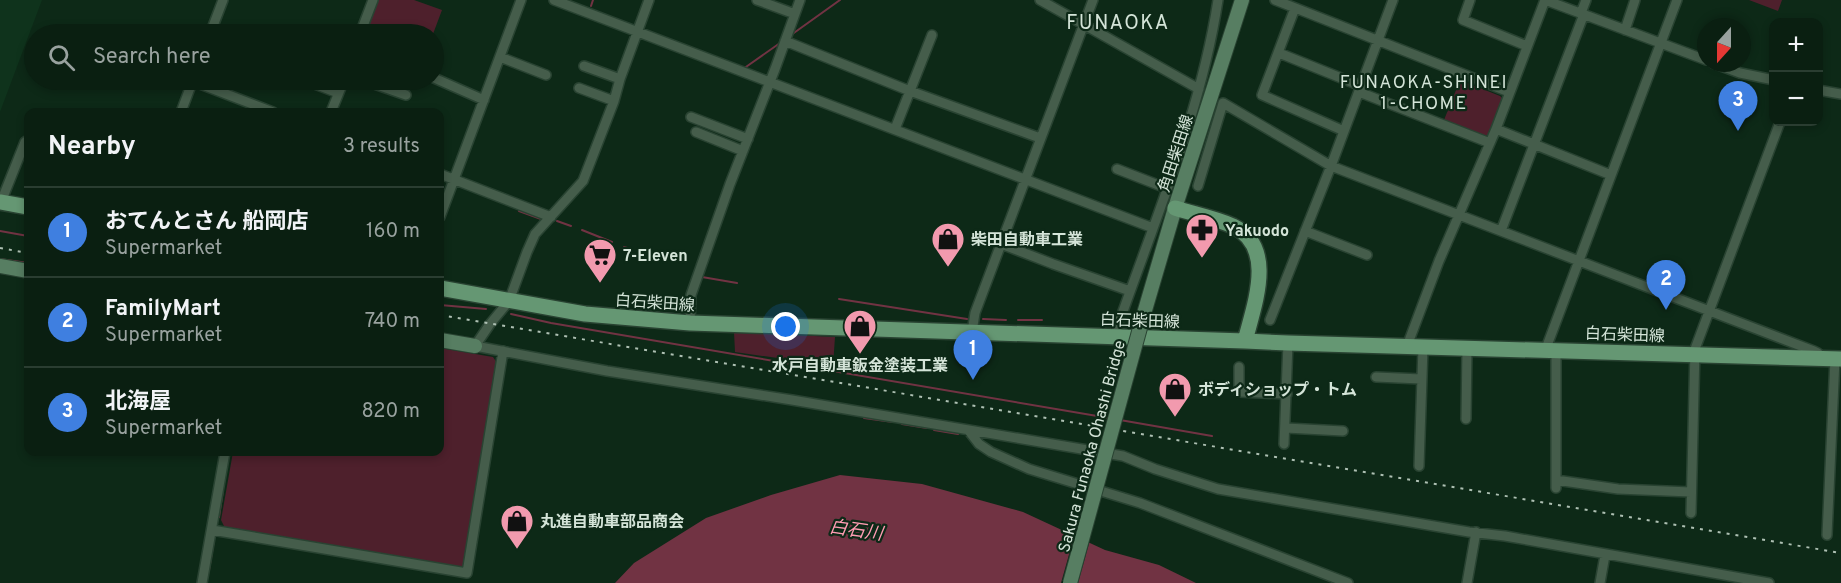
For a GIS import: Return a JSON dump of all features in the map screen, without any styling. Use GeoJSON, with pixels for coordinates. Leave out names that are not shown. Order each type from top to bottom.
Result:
{"type":"FeatureCollection","features":[{"type":"Feature","properties":{"kind":"main road","name":"角田柴田線"},"geometry":{"type":"LineString","coordinates":[[1143,317],[1175,208],[1242,0]]}},
{"type":"Feature","properties":{"kind":"main road"},"geometry":{"type":"LineString","coordinates":[[0,202],[24,206]]}},
{"type":"Feature","properties":{"kind":"main road"},"geometry":{"type":"LineString","coordinates":[[1175,208],[1233,227],[1254,244],[1259,267],[1257,292],[1245,341]]}},
{"type":"Feature","properties":{"kind":"main road"},"geometry":{"type":"LineString","coordinates":[[0,266],[24,270]]}},
{"type":"Feature","properties":{"kind":"main road","name":"白石柴田線"},"geometry":{"type":"LineString","coordinates":[[444,289],[585,314],[690,323],[1288,344],[1835,357]]}},
{"type":"Feature","properties":{"kind":"main road","name":"Sakura Funaoka Ohashi Bridge"},"geometry":{"type":"LineString","coordinates":[[1070,583],[1143,317]]}},
{"type":"Feature","properties":{"kind":"main road"},"geometry":{"type":"LineString","coordinates":[[444,341],[474,346]]}},
{"type":"Feature","properties":{"kind":"street"},"geometry":{"type":"LineString","coordinates":[[214,24],[223,0]]}},
{"type":"Feature","properties":{"kind":"street"},"geometry":{"type":"LineString","coordinates":[[364,24],[373,0]]}},
{"type":"Feature","properties":{"kind":"street"},"geometry":{"type":"LineString","coordinates":[[444,206],[521,0]]}},
{"type":"Feature","properties":{"kind":"street"},"geometry":{"type":"LineString","coordinates":[[554,0],[1153,228]]}},
{"type":"Feature","properties":{"kind":"street"},"geometry":{"type":"LineString","coordinates":[[649,0],[583,181],[535,234],[526,252],[509,301],[474,346],[607,371],[1123,456],[1218,489],[1476,532],[1738,580],[1768,583]]}},
{"type":"Feature","properties":{"kind":"street"},"geometry":{"type":"LineString","coordinates":[[757,0],[795,14]]}},
{"type":"Feature","properties":{"kind":"street"},"geometry":{"type":"LineString","coordinates":[[690,323],[691,295],[800,0]]}},
{"type":"Feature","properties":{"kind":"street"},"geometry":{"type":"LineString","coordinates":[[1040,0],[1198,89]]}},
{"type":"Feature","properties":{"kind":"street"},"geometry":{"type":"LineString","coordinates":[[972,333],[975,313],[1093,0]]}},
{"type":"Feature","properties":{"kind":"street"},"geometry":{"type":"LineString","coordinates":[[1114,337],[1153,228],[1198,89],[1209,51],[1218,0]]}},
{"type":"Feature","properties":{"kind":"street"},"geometry":{"type":"LineString","coordinates":[[1275,0],[1509,92]]}},
{"type":"Feature","properties":{"kind":"street"},"geometry":{"type":"LineString","coordinates":[[1270,320],[1393,0]]}},
{"type":"Feature","properties":{"kind":"street"},"geometry":{"type":"LineString","coordinates":[[1470,0],[1463,20],[1527,46]]}},
{"type":"Feature","properties":{"kind":"street"},"geometry":{"type":"LineString","coordinates":[[1407,346],[1439,261],[1496,129],[1545,0],[1697,57]]}},
{"type":"Feature","properties":{"kind":"street"},"geometry":{"type":"LineString","coordinates":[[1501,231],[1535,145],[1583,14],[1586,0]]}},
{"type":"Feature","properties":{"kind":"street"},"geometry":{"type":"LineString","coordinates":[[1625,30],[1635,0]]}},
{"type":"Feature","properties":{"kind":"street"},"geometry":{"type":"LineString","coordinates":[[1677,0],[1548,343],[1552,350],[1556,484],[1691,492]]}},
{"type":"Feature","properties":{"kind":"street"},"geometry":{"type":"LineString","coordinates":[[1295,8],[1262,95],[1344,130]]}},
{"type":"Feature","properties":{"kind":"street"},"geometry":{"type":"LineString","coordinates":[[895,129],[933,35]]}},
{"type":"Feature","properties":{"kind":"street"},"geometry":{"type":"LineString","coordinates":[[785,41],[910,91],[1040,138]]}},
{"type":"Feature","properties":{"kind":"street"},"geometry":{"type":"LineString","coordinates":[[1279,53],[1490,143]]}},
{"type":"Feature","properties":{"kind":"street"},"geometry":{"type":"LineString","coordinates":[[500,57],[546,75]]}},
{"type":"Feature","properties":{"kind":"street"},"geometry":{"type":"LineString","coordinates":[[584,66],[620,79]]}},
{"type":"Feature","properties":{"kind":"street"},"geometry":{"type":"LineString","coordinates":[[1737,72],[1769,79]]}},
{"type":"Feature","properties":{"kind":"street"},"geometry":{"type":"LineString","coordinates":[[444,82],[484,100]]}},
{"type":"Feature","properties":{"kind":"street"},"geometry":{"type":"LineString","coordinates":[[579,88],[614,101]]}},
{"type":"Feature","properties":{"kind":"street"},"geometry":{"type":"LineString","coordinates":[[182,108],[189,90]]}},
{"type":"Feature","properties":{"kind":"street"},"geometry":{"type":"LineString","coordinates":[[218,90],[263,108]]}},
{"type":"Feature","properties":{"kind":"street"},"geometry":{"type":"LineString","coordinates":[[331,90],[339,93]]}},
{"type":"Feature","properties":{"kind":"street"},"geometry":{"type":"LineString","coordinates":[[333,108],[340,90]]}},
{"type":"Feature","properties":{"kind":"street"},"geometry":{"type":"LineString","coordinates":[[392,90],[406,95]]}},
{"type":"Feature","properties":{"kind":"street"},"geometry":{"type":"LineString","coordinates":[[1823,91],[1841,94]]}},
{"type":"Feature","properties":{"kind":"street"},"geometry":{"type":"LineString","coordinates":[[1198,186],[1223,103],[1331,166],[1818,353],[1835,357],[1837,413],[1827,535]]}},
{"type":"Feature","properties":{"kind":"street"},"geometry":{"type":"LineString","coordinates":[[691,117],[748,139]]}},
{"type":"Feature","properties":{"kind":"street"},"geometry":{"type":"LineString","coordinates":[[1691,513],[1694,354],[1777,126]]}},
{"type":"Feature","properties":{"kind":"street"},"geometry":{"type":"LineString","coordinates":[[1496,129],[1611,174]]}},
{"type":"Feature","properties":{"kind":"street"},"geometry":{"type":"LineString","coordinates":[[696,132],[743,151]]}},
{"type":"Feature","properties":{"kind":"street"},"geometry":{"type":"LineString","coordinates":[[0,202],[24,146]]}},
{"type":"Feature","properties":{"kind":"street"},"geometry":{"type":"LineString","coordinates":[[1117,169],[1166,188]]}},
{"type":"Feature","properties":{"kind":"street"},"geometry":{"type":"LineString","coordinates":[[444,175],[551,217]]}},
{"type":"Feature","properties":{"kind":"street"},"geometry":{"type":"LineString","coordinates":[[1305,231],[1367,255]]}},
{"type":"Feature","properties":{"kind":"street"},"geometry":{"type":"LineString","coordinates":[[1001,244],[1130,291]]}},
{"type":"Feature","properties":{"kind":"street"},"geometry":{"type":"LineString","coordinates":[[1284,444],[1288,344]]}},
{"type":"Feature","properties":{"kind":"street"},"geometry":{"type":"LineString","coordinates":[[1419,466],[1423,347]]}},
{"type":"Feature","properties":{"kind":"street"},"geometry":{"type":"LineString","coordinates":[[1466,419],[1467,348]]}},
{"type":"Feature","properties":{"kind":"street"},"geometry":{"type":"LineString","coordinates":[[212,530],[467,573],[503,351]]}},
{"type":"Feature","properties":{"kind":"street"},"geometry":{"type":"LineString","coordinates":[[1239,367],[1239,392],[1287,394]]}},
{"type":"Feature","properties":{"kind":"street"},"geometry":{"type":"LineString","coordinates":[[1376,377],[1421,379]]}},
{"type":"Feature","properties":{"kind":"street"},"geometry":{"type":"LineString","coordinates":[[1286,428],[1343,431]]}},
{"type":"Feature","properties":{"kind":"street"},"geometry":{"type":"LineString","coordinates":[[969,431],[979,444],[991,452],[1029,469],[1142,504],[1348,583]]}},
{"type":"Feature","properties":{"kind":"street"},"geometry":{"type":"LineString","coordinates":[[202,583],[224,456]]}},
{"type":"Feature","properties":{"kind":"street"},"geometry":{"type":"LineString","coordinates":[[1467,583],[1476,532]]}},
{"type":"Feature","properties":{"kind":"street"},"geometry":{"type":"LineString","coordinates":[[1600,583],[1605,555]]}},
{"type":"Feature","properties":{"kind":"shaded area"},"geometry":{"type":"Polygon","coordinates":[[[0,0],[42,0],[33,24],[24,24],[24,48],[0,112],[0,0]]]}},
{"type":"Feature","properties":{"kind":"shaded area"},"geometry":{"type":"Polygon","coordinates":[[[378,0],[414,0],[442,10],[437,24],[369,24],[378,0]]]}},
{"type":"Feature","properties":{"kind":"shaded area"},"geometry":{"type":"Polygon","coordinates":[[[1749,0],[1782,0],[1778,11],[1749,0]]]}},
{"type":"Feature","properties":{"kind":"shaded area"},"geometry":{"type":"Polygon","coordinates":[[[1460,80],[1503,99],[1489,135],[1483,136],[1444,120],[1460,80]]]}},
{"type":"Feature","properties":{"kind":"shaded area"},"geometry":{"type":"Polygon","coordinates":[[[734,332],[835,337],[833,366],[735,352],[734,332]]]}},
{"type":"Feature","properties":{"kind":"shaded area"},"geometry":{"type":"Polygon","coordinates":[[[444,349],[493,357],[497,363],[464,569],[225,528],[221,520],[232,456],[444,456],[444,349]]]}},
{"type":"Feature","properties":{"kind":"water","name":"白石川"},"geometry":{"type":"Polygon","coordinates":[[[840,475],[922,484],[1023,512],[1105,550],[1159,565],[1196,583],[615,583],[634,563],[706,518],[771,495],[840,475]]]}},
{"type":"Feature","properties":{"kind":"pier"},"geometry":{"type":"Polygon","coordinates":[[[1075,533],[1090,540],[1078,583],[1061,583],[1075,533]]]}},
{"type":"Feature","properties":{"kind":"waterway"},"geometry":{"type":"LineString","coordinates":[[591,6],[593,0]]}},
{"type":"Feature","properties":{"kind":"waterway"},"geometry":{"type":"LineString","coordinates":[[791,35],[840,0]]}},
{"type":"Feature","properties":{"kind":"waterway"},"geometry":{"type":"LineString","coordinates":[[743,69],[780,43]]}},
{"type":"Feature","properties":{"kind":"waterway"},"geometry":{"type":"LineString","coordinates":[[519,211],[541,219]]}},
{"type":"Feature","properties":{"kind":"waterway"},"geometry":{"type":"LineString","coordinates":[[557,221],[571,226]]}},
{"type":"Feature","properties":{"kind":"waterway"},"geometry":{"type":"LineString","coordinates":[[582,230],[612,242]]}},
{"type":"Feature","properties":{"kind":"waterway"},"geometry":{"type":"LineString","coordinates":[[0,231],[24,235]]}},
{"type":"Feature","properties":{"kind":"waterway"},"geometry":{"type":"LineString","coordinates":[[624,247],[631,249]]}},
{"type":"Feature","properties":{"kind":"waterway"},"geometry":{"type":"LineString","coordinates":[[0,259],[24,262]]}},
{"type":"Feature","properties":{"kind":"waterway"},"geometry":{"type":"LineString","coordinates":[[702,277],[737,283]]}},
{"type":"Feature","properties":{"kind":"waterway"},"geometry":{"type":"LineString","coordinates":[[839,299],[967,319]]}},
{"type":"Feature","properties":{"kind":"waterway"},"geometry":{"type":"LineString","coordinates":[[444,305],[486,309]]}},
{"type":"Feature","properties":{"kind":"waterway"},"geometry":{"type":"LineString","coordinates":[[511,314],[551,323],[1109,418]]}},
{"type":"Feature","properties":{"kind":"waterway"},"geometry":{"type":"LineString","coordinates":[[983,319],[1006,320]]}},
{"type":"Feature","properties":{"kind":"waterway"},"geometry":{"type":"LineString","coordinates":[[1018,320],[1042,320]]}},
{"type":"Feature","properties":{"kind":"waterway"},"geometry":{"type":"LineString","coordinates":[[864,418],[893,422]]}},
{"type":"Feature","properties":{"kind":"waterway"},"geometry":{"type":"LineString","coordinates":[[1120,420],[1212,436]]}},
{"type":"Feature","properties":{"kind":"waterway"},"geometry":{"type":"LineString","coordinates":[[902,424],[927,428]]}},
{"type":"Feature","properties":{"kind":"waterway"},"geometry":{"type":"LineString","coordinates":[[934,430],[958,434]]}},
{"type":"Feature","properties":{"kind":"waterway"},"geometry":{"type":"LineString","coordinates":[[219,517],[223,490]]}},
{"type":"Feature","properties":{"kind":"waterway"},"geometry":{"type":"LineString","coordinates":[[209,570],[214,540]]}},
{"type":"Feature","properties":{"kind":"railway"},"geometry":{"type":"LineString","coordinates":[[0,248],[24,252]]}},
{"type":"Feature","properties":{"kind":"railway"},"geometry":{"type":"LineString","coordinates":[[444,316],[1841,553]]}},
{"type":"Feature","properties":{"kind":"place","name":"北海屋"},"geometry":{"type":"Point","coordinates":[1738,131]}},
{"type":"Feature","properties":{"kind":"place","name":"Yakuodo"},"geometry":{"type":"Point","coordinates":[1202,259]}},
{"type":"Feature","properties":{"kind":"place","name":"柴田自動車工業"},"geometry":{"type":"Point","coordinates":[948,268]}},
{"type":"Feature","properties":{"kind":"place","name":"7-Eleven"},"geometry":{"type":"Point","coordinates":[600,284]}},
{"type":"Feature","properties":{"kind":"place","name":"FamilyMart"},"geometry":{"type":"Point","coordinates":[1666,310]}},
{"type":"Feature","properties":{"kind":"place","name":"水戸自動車鈑金塗装工業"},"geometry":{"type":"Point","coordinates":[860,355]}},
{"type":"Feature","properties":{"kind":"place","name":"おてんとさん 船岡店"},"geometry":{"type":"Point","coordinates":[973,380]}},
{"type":"Feature","properties":{"kind":"place","name":"ボディショップ・トム"},"geometry":{"type":"Point","coordinates":[1175,418]}},
{"type":"Feature","properties":{"kind":"place","name":"丸進自動車部品商会"},"geometry":{"type":"Point","coordinates":[517,550]}},
{"type":"Feature","properties":{"kind":"district","name":"FUNAOKA"},"geometry":{"type":"Point","coordinates":[1118,22]}},
{"type":"Feature","properties":{"kind":"district","name":"FUNAOKA-SHINEI 1-CHOME"},"geometry":{"type":"Point","coordinates":[1424,92]}}]}
